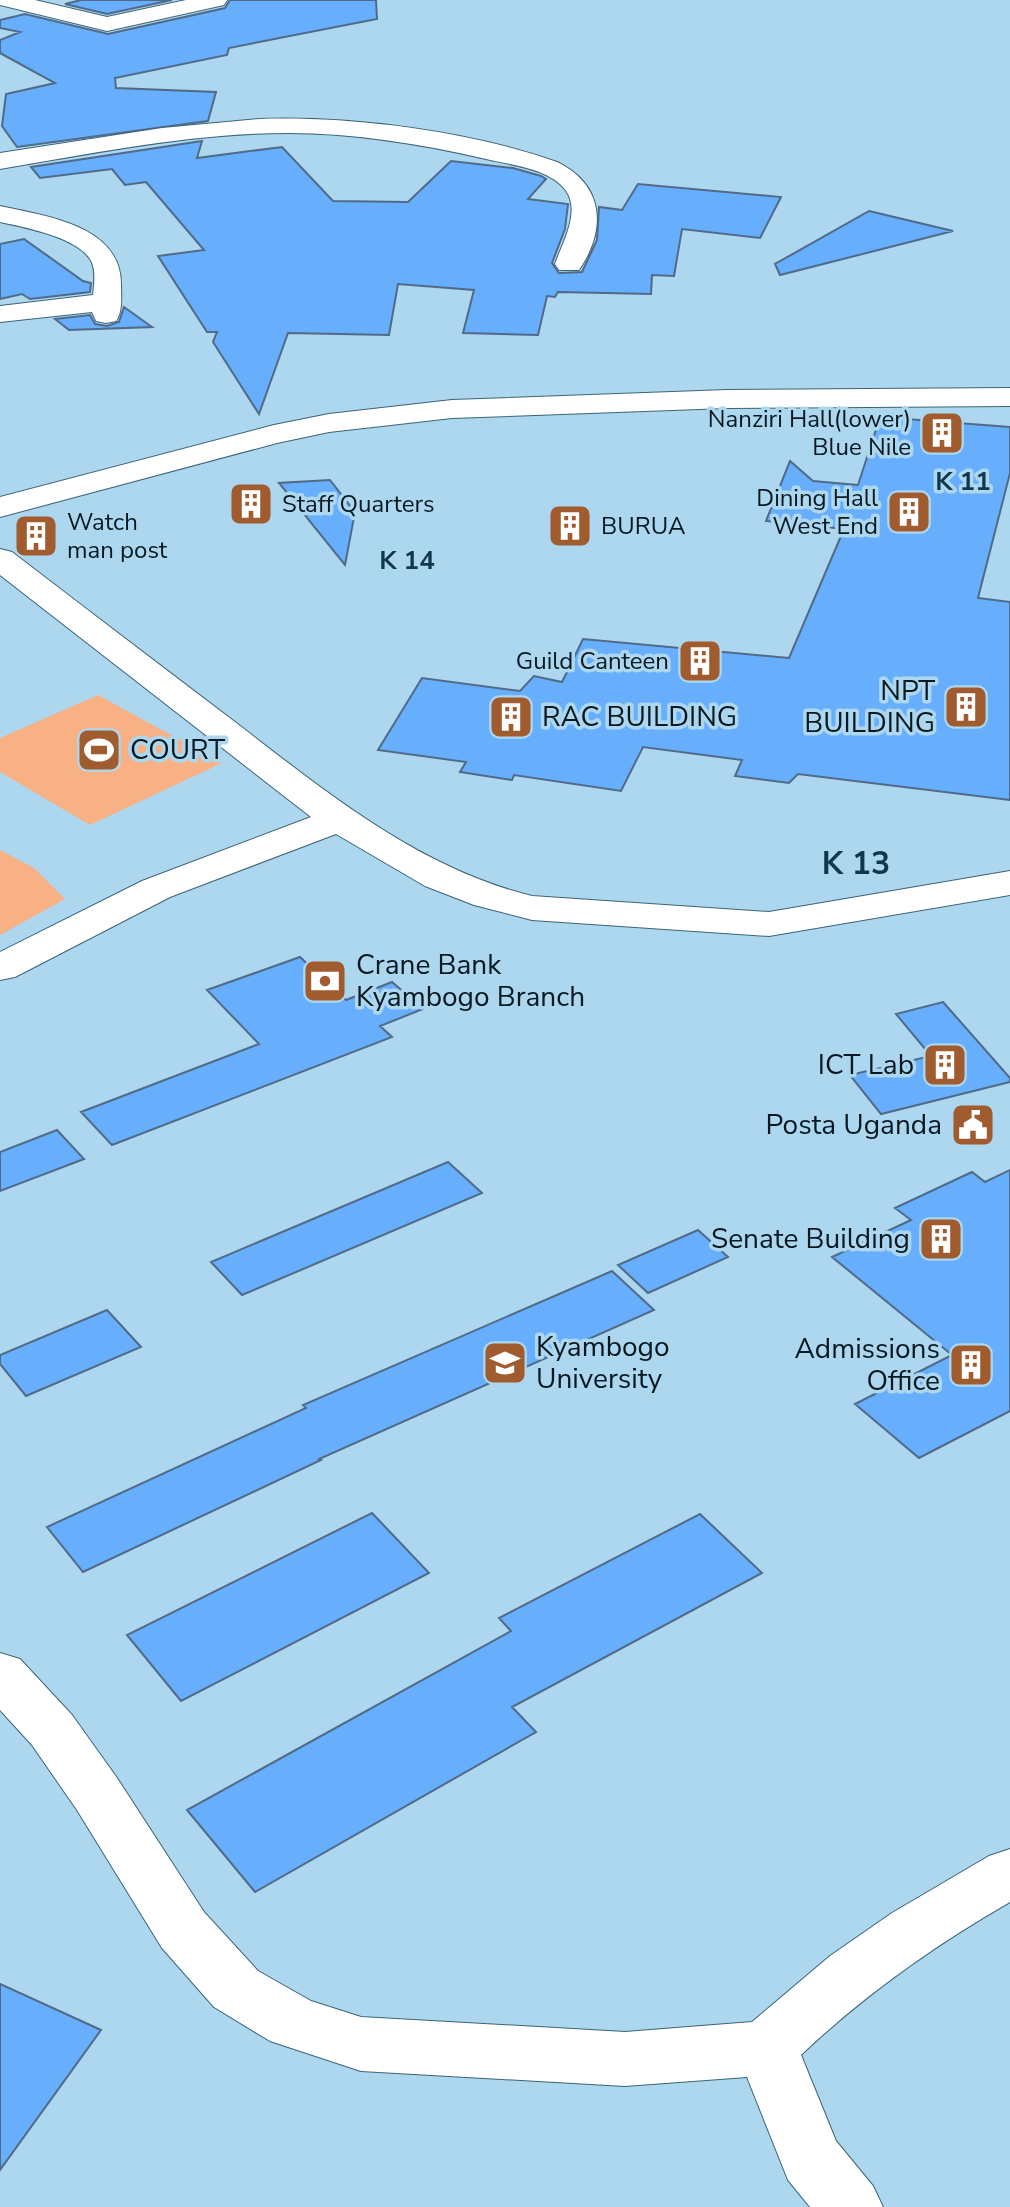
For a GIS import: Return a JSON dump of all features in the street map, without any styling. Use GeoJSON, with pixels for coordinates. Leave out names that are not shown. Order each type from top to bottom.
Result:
{"type":"FeatureCollection","features":[{"type":"Feature","properties":{"kind":"street"},"geometry":{"type":"LineString","coordinates":[[8,0],[107,24],[216,0]]}},
{"type":"Feature","properties":{"kind":"street"},"geometry":{"type":"LineString","coordinates":[[0,161],[179,134],[260,126],[351,129],[470,147],[545,167],[557,172],[578,189],[584,204],[583,223],[569,264]]}},
{"type":"Feature","properties":{"kind":"street"},"geometry":{"type":"LineString","coordinates":[[0,214],[66,232],[97,248],[107,266],[107,308],[0,314]]}},
{"type":"Feature","properties":{"kind":"street"},"geometry":{"type":"LineString","coordinates":[[0,507],[274,434],[329,423],[452,409],[727,399],[1010,397]]}},
{"type":"Feature","properties":{"kind":"street"},"geometry":{"type":"LineString","coordinates":[[0,559],[339,820],[439,878],[488,897],[532,908],[769,924],[1010,883]]}},
{"type":"Feature","properties":{"kind":"street"},"geometry":{"type":"LineString","coordinates":[[0,968],[156,889],[339,820]]}},
{"type":"Feature","properties":{"kind":"street"},"geometry":{"type":"LineString","coordinates":[[0,1674],[52,1730],[97,1794],[183,1930],[236,1989],[292,2022],[361,2044],[625,2059],[767,2048],[797,2018],[904,1936],[1010,1873]]}},
{"type":"Feature","properties":{"kind":"street"},"geometry":{"type":"LineString","coordinates":[[767,2048],[811,2159],[850,2207]]}},
{"type":"Feature","properties":{"kind":"shaded area","name":"COURT"},"geometry":{"type":"Polygon","coordinates":[[[98,695],[222,763],[90,825],[0,772],[0,738],[98,695]]]}},
{"type":"Feature","properties":{"kind":"shaded area"},"geometry":{"type":"Polygon","coordinates":[[[0,850],[34,868],[65,899],[0,935],[0,850]]]}},
{"type":"Feature","properties":{"kind":"building"},"geometry":{"type":"Polygon","coordinates":[[[81,0],[172,0],[107,14],[65,4],[81,0]]]}},
{"type":"Feature","properties":{"kind":"building"},"geometry":{"type":"Polygon","coordinates":[[[230,0],[376,0],[377,19],[229,48],[227,55],[115,78],[116,88],[216,92],[208,121],[17,147],[2,126],[6,94],[55,83],[0,53],[0,40],[20,32],[0,28],[0,20],[25,14],[108,34],[225,8],[230,0]]]}},
{"type":"Feature","properties":{"kind":"building"},"geometry":{"type":"Polygon","coordinates":[[[202,141],[197,158],[282,147],[333,201],[408,202],[451,161],[513,168],[541,176],[546,179],[528,199],[568,204],[565,229],[552,263],[559,273],[582,272],[597,240],[599,207],[622,210],[638,184],[781,197],[760,238],[682,229],[674,276],[652,275],[651,294],[558,292],[555,297],[547,296],[538,335],[463,333],[474,290],[398,284],[389,335],[288,333],[259,414],[213,342],[217,332],[207,332],[158,256],[204,250],[146,182],[125,185],[112,169],[40,178],[31,167],[202,141]]]}},
{"type":"Feature","properties":{"kind":"building"},"geometry":{"type":"Polygon","coordinates":[[[869,211],[953,231],[780,275],[775,264],[869,211]]]}},
{"type":"Feature","properties":{"kind":"building"},"geometry":{"type":"Polygon","coordinates":[[[24,239],[83,281],[91,283],[90,292],[30,299],[22,294],[0,299],[0,244],[24,239]]]}},
{"type":"Feature","properties":{"kind":"building"},"geometry":{"type":"Polygon","coordinates":[[[124,307],[152,327],[69,330],[55,319],[90,315],[95,324],[107,326],[119,322],[124,307]]]}},
{"type":"Feature","properties":{"kind":"building"},"geometry":{"type":"Polygon","coordinates":[[[880,417],[1010,427],[1010,473],[978,598],[1010,602],[1010,800],[798,774],[789,783],[735,776],[742,760],[643,747],[621,791],[514,775],[512,780],[460,772],[466,762],[378,750],[422,678],[520,691],[534,676],[562,682],[583,639],[789,658],[844,529],[766,521],[790,461],[813,481],[858,485],[880,417]]]}},
{"type":"Feature","properties":{"kind":"building"},"geometry":{"type":"Polygon","coordinates":[[[330,480],[355,512],[345,565],[279,483],[330,480]]]}},
{"type":"Feature","properties":{"kind":"building"},"geometry":{"type":"Polygon","coordinates":[[[300,957],[346,1000],[392,982],[423,1009],[380,1026],[392,1037],[112,1145],[81,1112],[259,1044],[207,990],[300,957]]]}},
{"type":"Feature","properties":{"kind":"building","name":"ICT Lab"},"geometry":{"type":"Polygon","coordinates":[[[943,1002],[1010,1078],[1010,1082],[881,1114],[850,1075],[931,1056],[896,1014],[943,1002]]]}},
{"type":"Feature","properties":{"kind":"building"},"geometry":{"type":"Polygon","coordinates":[[[57,1130],[84,1159],[0,1191],[0,1152],[57,1130]]]}},
{"type":"Feature","properties":{"kind":"building"},"geometry":{"type":"Polygon","coordinates":[[[448,1162],[482,1193],[242,1295],[211,1262],[448,1162]]]}},
{"type":"Feature","properties":{"kind":"building"},"geometry":{"type":"Polygon","coordinates":[[[1010,1170],[1010,1411],[919,1458],[855,1404],[952,1355],[832,1257],[911,1220],[895,1208],[972,1172],[985,1182],[1010,1170]]]}},
{"type":"Feature","properties":{"kind":"building"},"geometry":{"type":"Polygon","coordinates":[[[698,1230],[728,1257],[648,1293],[618,1265],[698,1230]]]}},
{"type":"Feature","properties":{"kind":"building"},"geometry":{"type":"Polygon","coordinates":[[[612,1271],[654,1310],[319,1459],[83,1572],[47,1527],[306,1408],[303,1405],[612,1271]]]}},
{"type":"Feature","properties":{"kind":"building"},"geometry":{"type":"Polygon","coordinates":[[[107,1310],[141,1347],[26,1396],[0,1364],[0,1355],[107,1310]]]}},
{"type":"Feature","properties":{"kind":"building"},"geometry":{"type":"Polygon","coordinates":[[[372,1513],[429,1573],[181,1701],[127,1635],[372,1513]]]}},
{"type":"Feature","properties":{"kind":"building"},"geometry":{"type":"Polygon","coordinates":[[[700,1514],[762,1573],[512,1707],[536,1732],[255,1892],[187,1810],[511,1631],[499,1618],[700,1514]]]}},
{"type":"Feature","properties":{"kind":"building"},"geometry":{"type":"Polygon","coordinates":[[[0,1984],[101,2030],[0,2170],[0,1984]]]}},
{"type":"Feature","properties":{"kind":"place","name":"Nanziri Hall(lower) Blue Nile"},"geometry":{"type":"Point","coordinates":[942,433]}},
{"type":"Feature","properties":{"kind":"place","name":"Staff Quarters"},"geometry":{"type":"Point","coordinates":[251,504]}},
{"type":"Feature","properties":{"kind":"place","name":"Dining Hall West End"},"geometry":{"type":"Point","coordinates":[909,512]}},
{"type":"Feature","properties":{"kind":"place","name":"BURUA"},"geometry":{"type":"Point","coordinates":[570,526]}},
{"type":"Feature","properties":{"kind":"place","name":"Watch man post"},"geometry":{"type":"Point","coordinates":[36,536]}},
{"type":"Feature","properties":{"kind":"place","name":"Guild Canteen"},"geometry":{"type":"Point","coordinates":[700,661]}},
{"type":"Feature","properties":{"kind":"place","name":"NPT BUILDING"},"geometry":{"type":"Point","coordinates":[966,707]}},
{"type":"Feature","properties":{"kind":"place","name":"RAC BUILDING"},"geometry":{"type":"Point","coordinates":[511,717]}},
{"type":"Feature","properties":{"kind":"place","name":"COURT"},"geometry":{"type":"Point","coordinates":[99,750]}},
{"type":"Feature","properties":{"kind":"place","name":"Crane Bank Kyambogo Branch"},"geometry":{"type":"Point","coordinates":[325,981]}},
{"type":"Feature","properties":{"kind":"place","name":"ICT Lab"},"geometry":{"type":"Point","coordinates":[945,1065]}},
{"type":"Feature","properties":{"kind":"place","name":"Posta Uganda"},"geometry":{"type":"Point","coordinates":[973,1125]}},
{"type":"Feature","properties":{"kind":"place","name":"Senate Building"},"geometry":{"type":"Point","coordinates":[941,1239]}},
{"type":"Feature","properties":{"kind":"place","name":"Kyambogo University"},"geometry":{"type":"Point","coordinates":[505,1363]}},
{"type":"Feature","properties":{"kind":"place","name":"Admissions Office"},"geometry":{"type":"Point","coordinates":[971,1365]}},
{"type":"Feature","properties":{"kind":"district","name":"K 11"},"geometry":{"type":"Point","coordinates":[963,481]}},
{"type":"Feature","properties":{"kind":"district","name":"K 14"},"geometry":{"type":"Point","coordinates":[407,560]}},
{"type":"Feature","properties":{"kind":"district","name":"K 13"},"geometry":{"type":"Point","coordinates":[856,863]}}]}
